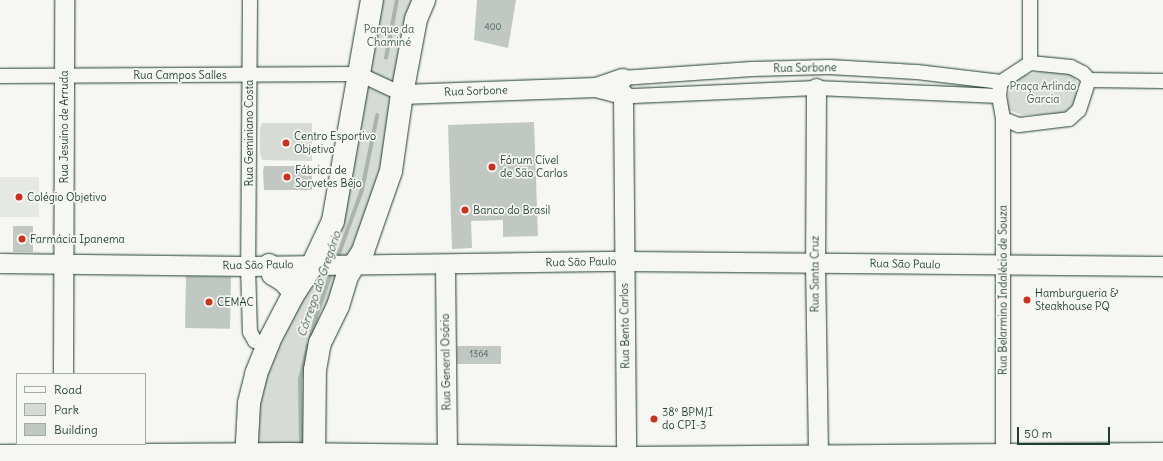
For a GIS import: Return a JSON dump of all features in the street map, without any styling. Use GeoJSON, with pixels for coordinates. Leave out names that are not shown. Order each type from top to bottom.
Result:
{"type":"FeatureCollection","features":[{"type":"Feature","properties":{"kind":"main road"},"geometry":{"type":"LineString","coordinates":[[246,457],[249,403],[256,374],[269,341],[293,296],[318,264],[334,220],[372,0]]}},
{"type":"Feature","properties":{"kind":"main road"},"geometry":{"type":"LineString","coordinates":[[313,456],[315,370],[320,343],[338,306],[347,276],[353,264],[363,251],[390,171],[416,19],[424,0]]}},
{"type":"Feature","properties":{"kind":"main road"},"geometry":{"type":"LineString","coordinates":[[259,266],[284,280],[292,290],[293,296]]}},
{"type":"Feature","properties":{"kind":"street","name":"Rua Jesuíno de Arruda"},"geometry":{"type":"LineString","coordinates":[[64,0],[64,373]]}},
{"type":"Feature","properties":{"kind":"street","name":"Rua Geminiano Costa"},"geometry":{"type":"LineString","coordinates":[[250,0],[249,74],[259,266],[252,337],[263,343],[269,341]]}},
{"type":"Feature","properties":{"kind":"street"},"geometry":{"type":"LineString","coordinates":[[1030,0],[1030,63]]}},
{"type":"Feature","properties":{"kind":"street"},"geometry":{"type":"LineString","coordinates":[[1089,80],[1079,110],[1069,119],[1018,125],[1003,119],[999,96],[1001,82],[1030,63],[1071,67],[1083,73],[1089,80],[1163,81]]}},
{"type":"Feature","properties":{"kind":"street","name":"Rua Sorbone"},"geometry":{"type":"LineString","coordinates":[[359,74],[402,94],[622,86],[752,69],[829,67],[917,72],[1001,82]]}},
{"type":"Feature","properties":{"kind":"street"},"geometry":{"type":"LineString","coordinates":[[917,72],[917,93]]}},
{"type":"Feature","properties":{"kind":"street","name":"Rua Campos Salles"},"geometry":{"type":"LineString","coordinates":[[0,76],[359,74]]}},
{"type":"Feature","properties":{"kind":"street","name":"Rua Sorbone"},"geometry":{"type":"LineString","coordinates":[[622,86],[633,96],[816,88],[999,96]]}},
{"type":"Feature","properties":{"kind":"street","name":"Rua Bento Carlos"},"geometry":{"type":"LineString","coordinates":[[622,86],[626,458]]}},
{"type":"Feature","properties":{"kind":"street","name":"Rua Santa Cruz"},"geometry":{"type":"LineString","coordinates":[[816,88],[815,262],[818,458]]}},
{"type":"Feature","properties":{"kind":"street","name":"Rua Belarmino Indalécio de Souza"},"geometry":{"type":"LineString","coordinates":[[1003,119],[1003,458]]}},
{"type":"Feature","properties":{"kind":"street","name":"Rua São Paulo"},"geometry":{"type":"LineString","coordinates":[[0,263],[259,266],[624,261],[1163,266]]}},
{"type":"Feature","properties":{"kind":"street","name":"Rua General Osório"},"geometry":{"type":"LineString","coordinates":[[445,264],[447,457]]}},
{"type":"Feature","properties":{"kind":"street"},"geometry":{"type":"LineString","coordinates":[[0,454],[64,453],[246,457],[288,452],[313,456],[1003,458],[1163,452]]}},
{"type":"Feature","properties":{"kind":"shaded area","name":"Colégio Objetivo"},"geometry":{"type":"Polygon","coordinates":[[[0,177],[39,177],[39,217],[0,217],[0,177]]]}},
{"type":"Feature","properties":{"kind":"green space","name":"Parque da Chaminé"},"geometry":{"type":"Polygon","coordinates":[[[372,0],[424,0],[391,171],[320,343],[315,453],[246,461],[249,403],[313,264],[372,0]]]}},
{"type":"Feature","properties":{"kind":"green space","name":"Praça Arlindo Garcia"},"geometry":{"type":"Polygon","coordinates":[[[1042,71],[1072,75],[1077,81],[1079,90],[1074,104],[1068,110],[1059,114],[1023,115],[1008,110],[1007,102],[1010,85],[1022,76],[1042,71]]]}},
{"type":"Feature","properties":{"kind":"green space","name":"Centro Esportivo Objetivo"},"geometry":{"type":"Polygon","coordinates":[[[262,123],[312,123],[312,161],[262,160],[260,152],[260,129],[262,123]]]}},
{"type":"Feature","properties":{"kind":"building"},"geometry":{"type":"Polygon","coordinates":[[[477,0],[516,0],[508,48],[474,40],[477,0]]]}},
{"type":"Feature","properties":{"kind":"building","name":"Fórum Cível de São Carlos"},"geometry":{"type":"Polygon","coordinates":[[[534,122],[538,236],[503,237],[503,220],[471,221],[472,248],[452,249],[448,125],[534,122]]]}},
{"type":"Feature","properties":{"kind":"building","name":"Fábrica de Sorvetes Bêjo"},"geometry":{"type":"Polygon","coordinates":[[[264,166],[312,166],[312,190],[264,190],[264,166]]]}},
{"type":"Feature","properties":{"kind":"building","name":"Farmácia Ipanema"},"geometry":{"type":"Polygon","coordinates":[[[13,226],[33,226],[33,252],[13,252],[13,226]]]}},
{"type":"Feature","properties":{"kind":"building","name":"CEMAC"},"geometry":{"type":"Polygon","coordinates":[[[186,276],[231,277],[230,329],[185,328],[186,276]]]}},
{"type":"Feature","properties":{"kind":"building"},"geometry":{"type":"Polygon","coordinates":[[[457,346],[501,346],[501,364],[457,364],[457,346]]]}},
{"type":"Feature","properties":{"kind":"waterway","name":"Córrego do Gregório"},"geometry":{"type":"LineString","coordinates":[[386,58],[397,0]]}},
{"type":"Feature","properties":{"kind":"waterway","name":"Córrego do Gregório"},"geometry":{"type":"LineString","coordinates":[[337,259],[362,190],[377,116]]}},
{"type":"Feature","properties":{"kind":"waterway","name":"Córrego do Gregório"},"geometry":{"type":"LineString","coordinates":[[310,340],[332,270]]}},
{"type":"Feature","properties":{"kind":"waterway","name":"Córrego do Gregório"},"geometry":{"type":"LineString","coordinates":[[301,447],[300,380],[308,346]]}},
{"type":"Feature","properties":{"kind":"place","name":"Centro Esportivo Objetivo"},"geometry":{"type":"Point","coordinates":[286,143]}},
{"type":"Feature","properties":{"kind":"place","name":"Fórum Cível de São Carlos"},"geometry":{"type":"Point","coordinates":[492,167]}},
{"type":"Feature","properties":{"kind":"place","name":"Fábrica de Sorvetes Bêjo"},"geometry":{"type":"Point","coordinates":[287,177]}},
{"type":"Feature","properties":{"kind":"place","name":"Colégio Objetivo"},"geometry":{"type":"Point","coordinates":[19,197]}},
{"type":"Feature","properties":{"kind":"place","name":"Banco do Brasil"},"geometry":{"type":"Point","coordinates":[465,210]}},
{"type":"Feature","properties":{"kind":"place","name":"Farmácia Ipanema"},"geometry":{"type":"Point","coordinates":[22,239]}},
{"type":"Feature","properties":{"kind":"place","name":"Hamburgueria & Steakhouse PQ"},"geometry":{"type":"Point","coordinates":[1027,300]}},
{"type":"Feature","properties":{"kind":"place","name":"CEMAC"},"geometry":{"type":"Point","coordinates":[209,302]}},
{"type":"Feature","properties":{"kind":"place","name":"38º BPM/I do CPI-3"},"geometry":{"type":"Point","coordinates":[654,419]}}]}
